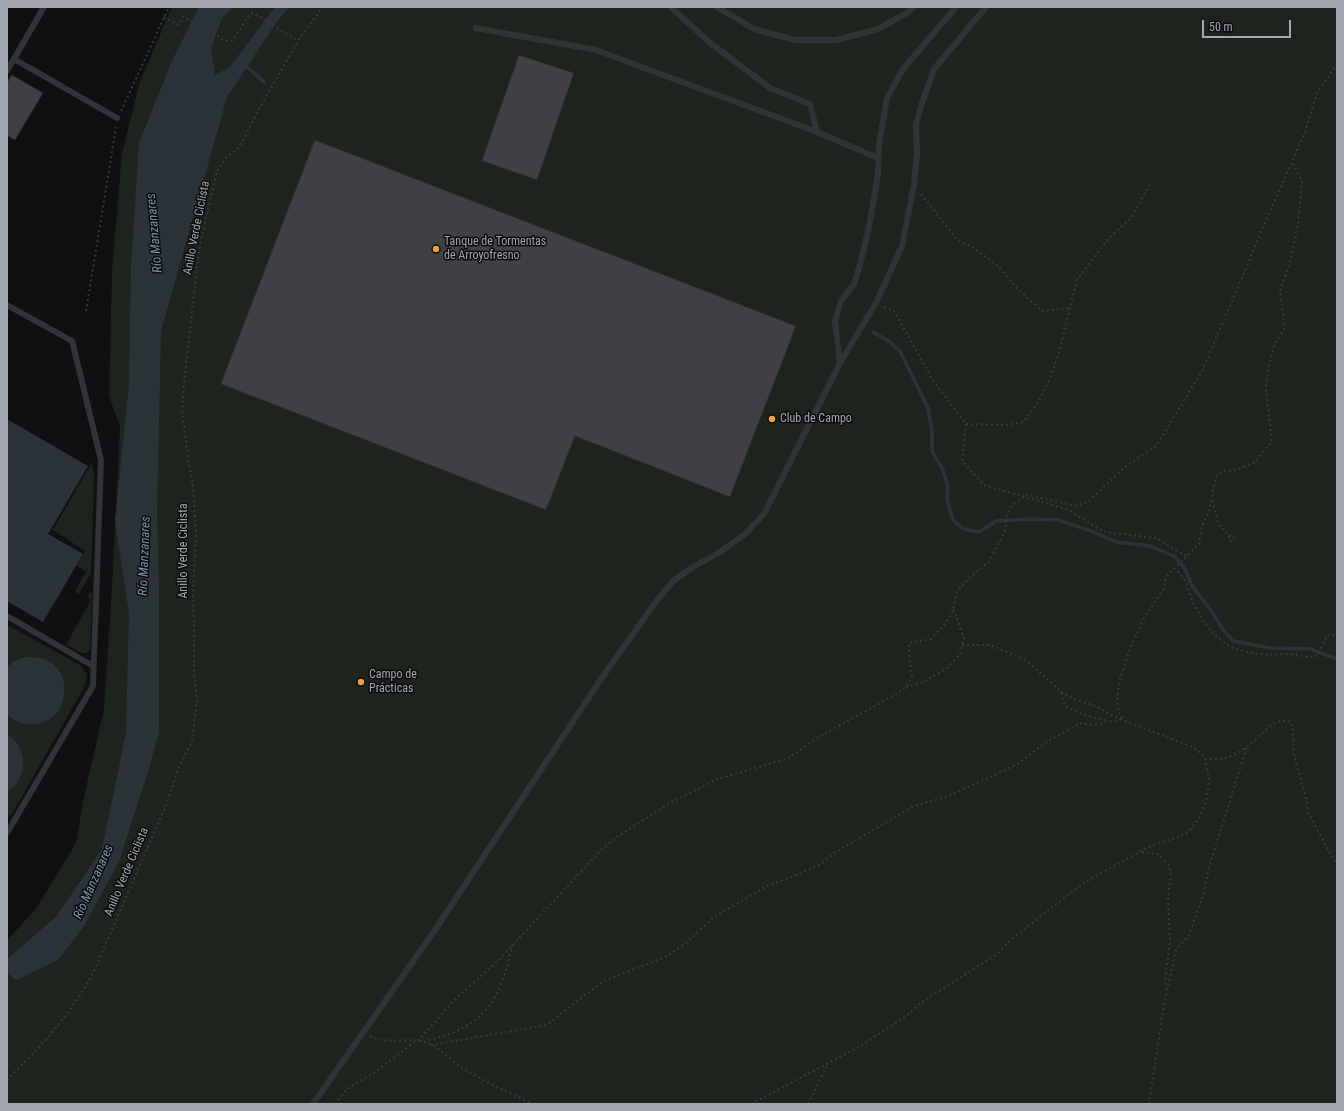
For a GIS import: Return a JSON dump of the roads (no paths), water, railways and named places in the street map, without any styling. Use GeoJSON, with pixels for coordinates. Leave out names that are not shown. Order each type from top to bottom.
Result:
{"type":"FeatureCollection","features":[{"type":"Feature","properties":{"kind":"lane"},"geometry":{"type":"LineString","coordinates":[[7,71],[44,7]]}},
{"type":"Feature","properties":{"kind":"lane"},"geometry":{"type":"LineString","coordinates":[[671,7],[709,42],[770,88],[810,104],[817,132]]}},
{"type":"Feature","properties":{"kind":"lane"},"geometry":{"type":"LineString","coordinates":[[717,7],[754,29],[795,40],[836,40],[878,29],[907,13],[914,7]]}},
{"type":"Feature","properties":{"kind":"lane"},"geometry":{"type":"LineString","coordinates":[[840,363],[835,321],[841,301],[854,284],[871,219],[878,174],[879,145],[887,98],[903,69],[956,7]]}},
{"type":"Feature","properties":{"kind":"lane"},"geometry":{"type":"LineString","coordinates":[[313,1104],[435,930],[601,679],[658,599],[674,582],[693,567],[720,552],[745,534],[764,514],[840,363],[876,303],[902,246],[914,185],[917,153],[916,125],[934,69],[986,7]]}},
{"type":"Feature","properties":{"kind":"lane"},"geometry":{"type":"LineString","coordinates":[[476,28],[596,50],[817,132],[878,158]]}},
{"type":"Feature","properties":{"kind":"lane"},"geometry":{"type":"LineString","coordinates":[[14,59],[117,118]]}},
{"type":"Feature","properties":{"kind":"lane"},"geometry":{"type":"LineString","coordinates":[[7,305],[72,341],[101,460],[92,686],[7,833]]}},
{"type":"Feature","properties":{"kind":"lane"},"geometry":{"type":"LineString","coordinates":[[7,616],[93,666]]}},
{"type":"Feature","properties":{"kind":"water","name":"Río Manzanares"},"geometry":{"type":"Polygon","coordinates":[[[199,7],[234,7],[222,18],[211,48],[215,75],[230,67],[275,7],[289,7],[276,23],[227,97],[161,331],[157,513],[159,586],[159,732],[147,775],[119,861],[84,926],[58,960],[16,980],[7,973],[7,959],[56,917],[102,849],[126,733],[129,614],[115,521],[129,384],[131,268],[139,143],[172,61],[199,7]]]}},
{"type":"Feature","properties":{"kind":"water"},"geometry":{"type":"Polygon","coordinates":[[[7,419],[88,466],[48,534],[83,554],[43,622],[7,601],[7,419]]]}},
{"type":"Feature","properties":{"kind":"water"},"geometry":{"type":"Polygon","coordinates":[[[27,657],[39,658],[51,663],[60,672],[64,683],[64,695],[61,706],[54,716],[43,722],[28,724],[14,720],[7,714],[7,667],[14,661],[27,657]]]}},
{"type":"Feature","properties":{"kind":"water"},"geometry":{"type":"Polygon","coordinates":[[[7,735],[17,744],[23,764],[20,778],[7,792],[7,735]]]}},
{"type":"Feature","properties":{"kind":"waterway"},"geometry":{"type":"LineString","coordinates":[[244,64],[264,82]]}},
{"type":"Feature","properties":{"kind":"waterway"},"geometry":{"type":"LineString","coordinates":[[873,332],[890,342],[900,351],[928,408],[932,431],[932,451],[943,470],[948,487],[947,500],[953,520],[963,529],[979,532],[996,521],[1030,519],[1058,520],[1091,531],[1116,542],[1150,546],[1174,556],[1184,567],[1192,586],[1210,609],[1224,631],[1233,641],[1270,648],[1310,649],[1337,659]]}},
{"type":"Feature","properties":{"kind":"place","name":"Tanque de Tormentas de Arroyofresno"},"geometry":{"type":"Point","coordinates":[436,249]}},
{"type":"Feature","properties":{"kind":"place","name":"Club de Campo"},"geometry":{"type":"Point","coordinates":[772,419]}},
{"type":"Feature","properties":{"kind":"place","name":"Campo de Prácticas"},"geometry":{"type":"Point","coordinates":[361,682]}}]}
